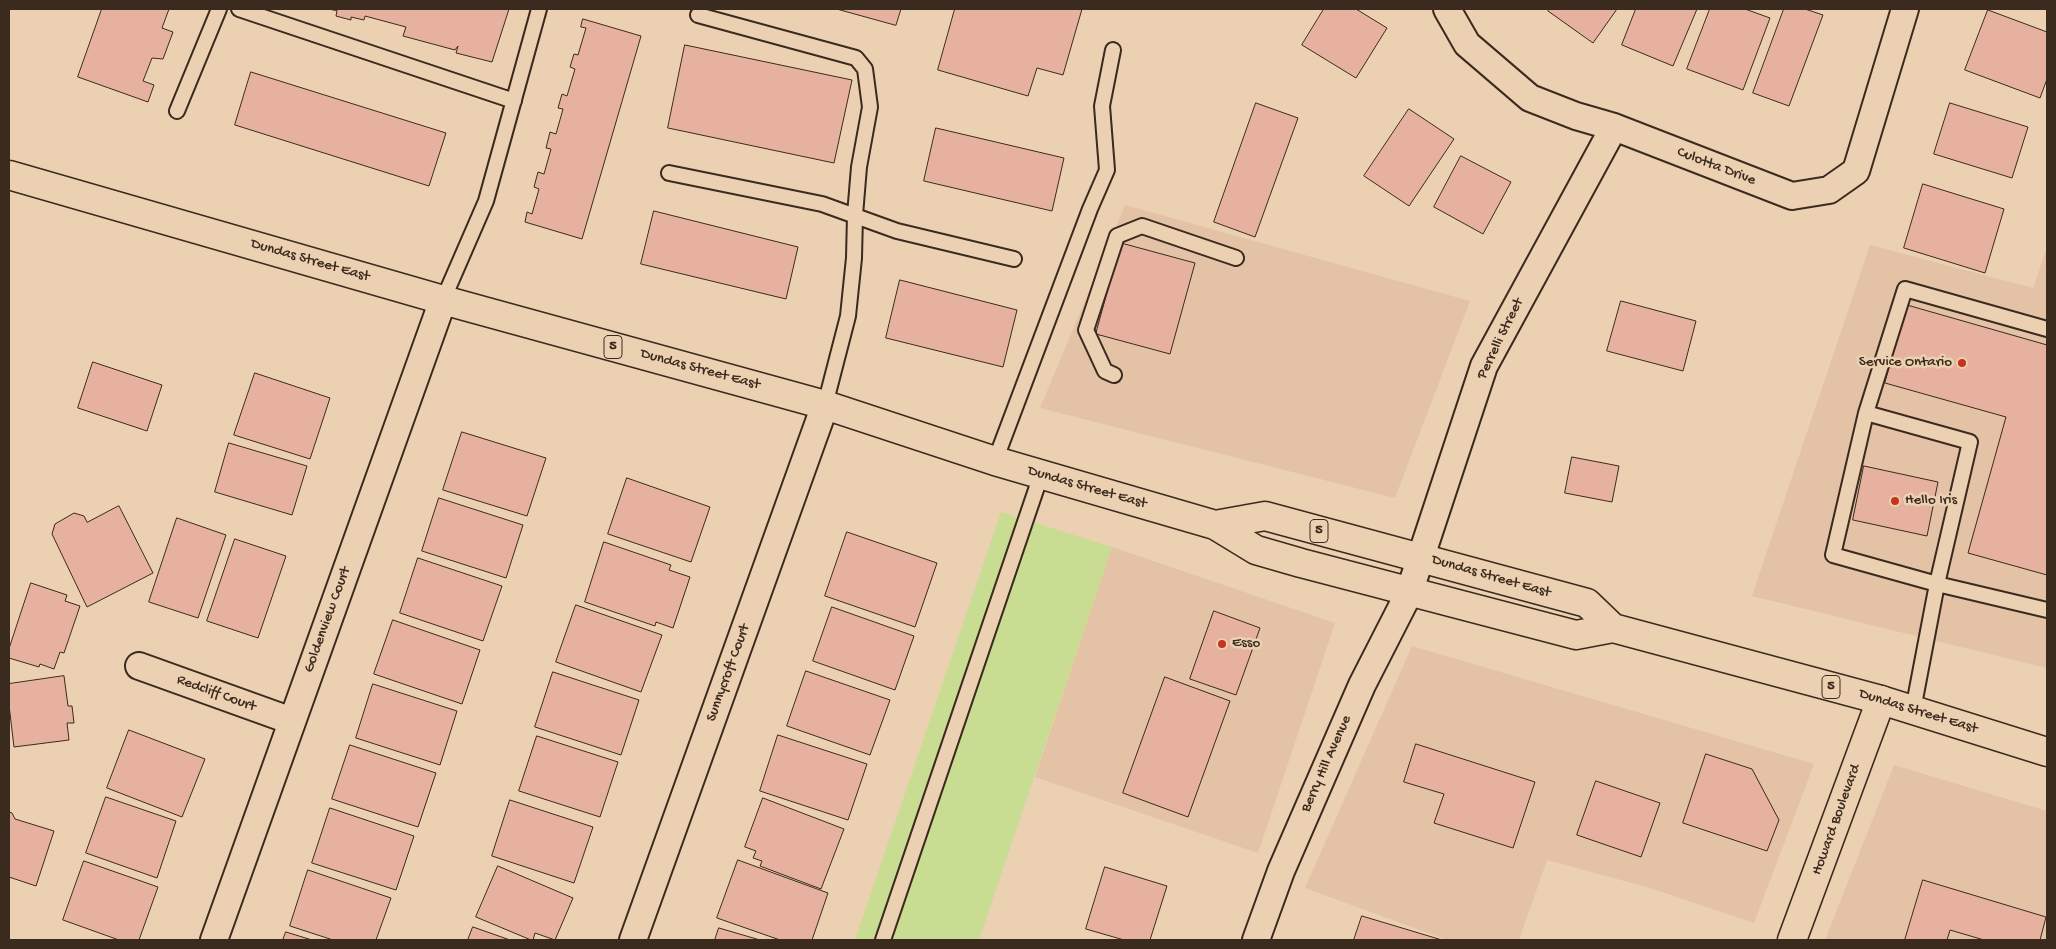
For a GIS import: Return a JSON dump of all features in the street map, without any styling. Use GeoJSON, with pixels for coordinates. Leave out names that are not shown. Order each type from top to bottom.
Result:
{"type":"FeatureCollection","features":[{"type":"Feature","properties":{"kind":"main road","name":"Dundas Street East"},"geometry":{"type":"LineString","coordinates":[[9,175],[443,300],[825,405],[995,461],[1215,526],[1256,550],[1409,593],[1576,635],[1613,628],[1881,700],[2047,752]]}},
{"type":"Feature","properties":{"kind":"main road","name":"Dundas Street East"},"geometry":{"type":"LineString","coordinates":[[1215,526],[1265,516],[1586,603],[1613,628]]}},
{"type":"Feature","properties":{"kind":"main road","name":"Howard Boulevard"},"geometry":{"type":"LineString","coordinates":[[1792,940],[1881,700]]}},
{"type":"Feature","properties":{"kind":"street","name":"Culotta Drive"},"geometry":{"type":"LineString","coordinates":[[1447,9],[1467,44],[1530,98],[1576,116],[1614,127],[1792,196],[1829,190],[1856,171],[1906,9]]}},
{"type":"Feature","properties":{"kind":"street","name":"Perrelli Street"},"geometry":{"type":"LineString","coordinates":[[1409,593],[1484,366],[1614,127]]}},
{"type":"Feature","properties":{"kind":"street","name":"Goldenview Court"},"geometry":{"type":"LineString","coordinates":[[214,940],[443,300]]}},
{"type":"Feature","properties":{"kind":"street","name":"Sunnycroft Court"},"geometry":{"type":"LineString","coordinates":[[633,940],[825,405]]}},
{"type":"Feature","properties":{"kind":"street","name":"Berry Hill Avenue"},"geometry":{"type":"LineString","coordinates":[[1256,940],[1281,871],[1358,694],[1409,593]]}},
{"type":"Feature","properties":{"kind":"street","name":"Redcliff Court"},"geometry":{"type":"LineString","coordinates":[[139,666],[292,721]]}},
{"type":"Feature","properties":{"kind":"lane"},"geometry":{"type":"LineString","coordinates":[[177,111],[219,9]]}},
{"type":"Feature","properties":{"kind":"lane"},"geometry":{"type":"LineString","coordinates":[[239,9],[514,101]]}},
{"type":"Feature","properties":{"kind":"lane"},"geometry":{"type":"LineString","coordinates":[[443,300],[486,201],[539,9]]}},
{"type":"Feature","properties":{"kind":"lane"},"geometry":{"type":"LineString","coordinates":[[698,15],[856,58],[866,69],[870,106],[859,167],[854,258],[848,316],[825,405]]}},
{"type":"Feature","properties":{"kind":"lane"},"geometry":{"type":"LineString","coordinates":[[995,461],[1090,209],[1107,170],[1102,106],[1113,50]]}},
{"type":"Feature","properties":{"kind":"lane"},"geometry":{"type":"LineString","coordinates":[[669,173],[822,204],[897,230],[1014,259]]}},
{"type":"Feature","properties":{"kind":"lane"},"geometry":{"type":"LineString","coordinates":[[1114,375],[1105,370],[1086,330],[1117,236],[1142,226],[1236,258]]}},
{"type":"Feature","properties":{"kind":"lane"},"geometry":{"type":"LineString","coordinates":[[2047,329],[1905,289],[1866,413],[1833,555],[1936,584],[2047,610]]}},
{"type":"Feature","properties":{"kind":"lane"},"geometry":{"type":"LineString","coordinates":[[1866,413],[1970,442],[1936,584],[1913,710]]}},
{"type":"Feature","properties":{"kind":"lane"},"geometry":{"type":"LineString","coordinates":[[883,940],[1041,475]]}},
{"type":"Feature","properties":{"kind":"shaded area"},"geometry":{"type":"Polygon","coordinates":[[[1125,205],[1470,301],[1395,498],[1040,408],[1125,205]]]}},
{"type":"Feature","properties":{"kind":"shaded area"},"geometry":{"type":"Polygon","coordinates":[[[1870,245],[2033,288],[2047,247],[2047,668],[1752,596],[1870,245]]]}},
{"type":"Feature","properties":{"kind":"shaded area"},"geometry":{"type":"Polygon","coordinates":[[[1112,547],[1335,623],[1258,853],[1035,777],[1112,547]]]}},
{"type":"Feature","properties":{"kind":"shaded area"},"geometry":{"type":"Polygon","coordinates":[[[1412,646],[1814,764],[1754,923],[1650,888],[1547,860],[1519,940],[1447,940],[1305,888],[1412,646]]]}},
{"type":"Feature","properties":{"kind":"shaded area"},"geometry":{"type":"Polygon","coordinates":[[[1894,765],[2047,811],[2047,940],[1825,940],[1894,765]]]}},
{"type":"Feature","properties":{"kind":"green space"},"geometry":{"type":"Polygon","coordinates":[[[1001,512],[1112,547],[979,940],[855,940],[1001,512]]]}},
{"type":"Feature","properties":{"kind":"building"},"geometry":{"type":"Polygon","coordinates":[[[102,9],[169,9],[162,28],[173,32],[163,59],[152,58],[143,81],[154,85],[148,102],[78,77],[102,9]]]}},
{"type":"Feature","properties":{"kind":"building"},"geometry":{"type":"Polygon","coordinates":[[[328,9],[509,9],[492,62],[456,53],[458,46],[455,50],[403,36],[406,27],[365,16],[364,20],[351,17],[351,20],[336,16],[337,11],[328,9]]]}},
{"type":"Feature","properties":{"kind":"building"},"geometry":{"type":"Polygon","coordinates":[[[837,9],[901,9],[896,25],[837,9]]]}},
{"type":"Feature","properties":{"kind":"building"},"geometry":{"type":"Polygon","coordinates":[[[955,9],[1082,9],[1063,75],[1037,68],[1028,96],[938,70],[955,9]]]}},
{"type":"Feature","properties":{"kind":"building"},"geometry":{"type":"Polygon","coordinates":[[[1324,9],[1356,9],[1387,28],[1356,78],[1302,45],[1324,9]]]}},
{"type":"Feature","properties":{"kind":"building"},"geometry":{"type":"Polygon","coordinates":[[[1550,9],[1617,9],[1593,43],[1548,11],[1550,9]]]}},
{"type":"Feature","properties":{"kind":"building"},"geometry":{"type":"Polygon","coordinates":[[[1636,9],[1697,9],[1673,66],[1622,45],[1636,9]]]}},
{"type":"Feature","properties":{"kind":"building"},"geometry":{"type":"Polygon","coordinates":[[[1710,9],[1745,9],[1770,18],[1743,90],[1687,69],[1710,9]]]}},
{"type":"Feature","properties":{"kind":"building"},"geometry":{"type":"Polygon","coordinates":[[[1784,9],[1805,9],[1823,15],[1789,106],[1753,93],[1784,9]]]}},
{"type":"Feature","properties":{"kind":"building"},"geometry":{"type":"Polygon","coordinates":[[[1988,10],[2047,32],[2047,79],[2040,98],[1965,70],[1988,10]]]}},
{"type":"Feature","properties":{"kind":"building"},"geometry":{"type":"Polygon","coordinates":[[[583,19],[641,36],[582,239],[525,222],[527,212],[532,214],[539,189],[534,187],[538,172],[544,174],[551,149],[546,148],[550,132],[556,134],[563,109],[558,108],[562,94],[567,96],[575,69],[570,67],[574,54],[578,55],[586,28],[581,27],[583,19]]]}},
{"type":"Feature","properties":{"kind":"building"},"geometry":{"type":"Polygon","coordinates":[[[685,45],[852,80],[834,163],[668,128],[685,45]]]}},
{"type":"Feature","properties":{"kind":"building"},"geometry":{"type":"Polygon","coordinates":[[[251,72],[446,133],[429,186],[235,125],[251,72]]]}},
{"type":"Feature","properties":{"kind":"building"},"geometry":{"type":"Polygon","coordinates":[[[1256,103],[1298,118],[1255,237],[1214,222],[1256,103]]]}},
{"type":"Feature","properties":{"kind":"building"},"geometry":{"type":"Polygon","coordinates":[[[1950,103],[2028,127],[2012,178],[1934,154],[1950,103]]]}},
{"type":"Feature","properties":{"kind":"building"},"geometry":{"type":"Polygon","coordinates":[[[1409,109],[1454,139],[1409,206],[1364,176],[1409,109]]]}},
{"type":"Feature","properties":{"kind":"building"},"geometry":{"type":"Polygon","coordinates":[[[936,128],[1064,158],[1052,211],[924,181],[936,128]]]}},
{"type":"Feature","properties":{"kind":"building"},"geometry":{"type":"Polygon","coordinates":[[[1461,156],[1511,182],[1483,234],[1434,207],[1461,156]]]}},
{"type":"Feature","properties":{"kind":"building"},"geometry":{"type":"Polygon","coordinates":[[[1923,184],[2004,209],[1985,273],[1904,248],[1923,184]]]}},
{"type":"Feature","properties":{"kind":"building"},"geometry":{"type":"Polygon","coordinates":[[[654,211],[798,247],[786,299],[641,264],[654,211]]]}},
{"type":"Feature","properties":{"kind":"building"},"geometry":{"type":"Polygon","coordinates":[[[1121,243],[1195,263],[1170,354],[1096,334],[1121,243]]]}},
{"type":"Feature","properties":{"kind":"building"},"geometry":{"type":"Polygon","coordinates":[[[900,280],[1017,310],[1003,367],[886,338],[900,280]]]}},
{"type":"Feature","properties":{"kind":"building"},"geometry":{"type":"Polygon","coordinates":[[[1621,301],[1696,321],[1683,371],[1607,351],[1621,301]]]}},
{"type":"Feature","properties":{"kind":"building"},"geometry":{"type":"Polygon","coordinates":[[[1907,305],[2047,345],[2047,575],[1968,553],[2006,417],[1885,383],[1907,305]]]}},
{"type":"Feature","properties":{"kind":"building"},"geometry":{"type":"Polygon","coordinates":[[[93,362],[162,385],[147,431],[78,408],[93,362]]]}},
{"type":"Feature","properties":{"kind":"building"},"geometry":{"type":"Polygon","coordinates":[[[255,373],[330,398],[310,459],[234,435],[255,373]]]}},
{"type":"Feature","properties":{"kind":"building"},"geometry":{"type":"Polygon","coordinates":[[[462,432],[546,458],[527,516],[443,490],[462,432]]]}},
{"type":"Feature","properties":{"kind":"building"},"geometry":{"type":"Polygon","coordinates":[[[229,443],[307,466],[292,515],[215,492],[229,443]]]}},
{"type":"Feature","properties":{"kind":"building"},"geometry":{"type":"Polygon","coordinates":[[[1572,457],[1619,466],[1612,502],[1565,493],[1572,457]]]}},
{"type":"Feature","properties":{"kind":"building","name":"Hello Iris"},"geometry":{"type":"Polygon","coordinates":[[[1864,466],[1938,482],[1927,536],[1853,520],[1864,466]]]}},
{"type":"Feature","properties":{"kind":"building"},"geometry":{"type":"Polygon","coordinates":[[[627,478],[710,507],[691,562],[608,534],[627,478]]]}},
{"type":"Feature","properties":{"kind":"building"},"geometry":{"type":"Polygon","coordinates":[[[439,498],[523,525],[506,578],[422,551],[439,498]]]}},
{"type":"Feature","properties":{"kind":"building"},"geometry":{"type":"Polygon","coordinates":[[[119,506],[153,573],[87,607],[52,534],[55,524],[74,513],[84,516],[87,522],[119,506]]]}},
{"type":"Feature","properties":{"kind":"building"},"geometry":{"type":"Polygon","coordinates":[[[177,518],[226,535],[198,618],[149,602],[177,518]]]}},
{"type":"Feature","properties":{"kind":"building"},"geometry":{"type":"Polygon","coordinates":[[[847,532],[937,563],[915,627],[825,596],[847,532]]]}},
{"type":"Feature","properties":{"kind":"building"},"geometry":{"type":"Polygon","coordinates":[[[235,539],[286,556],[258,638],[207,621],[235,539]]]}},
{"type":"Feature","properties":{"kind":"building"},"geometry":{"type":"Polygon","coordinates":[[[604,542],[671,565],[669,570],[690,577],[673,628],[656,622],[655,626],[585,602],[604,542]]]}},
{"type":"Feature","properties":{"kind":"building"},"geometry":{"type":"Polygon","coordinates":[[[418,558],[502,586],[483,641],[400,613],[418,558]]]}},
{"type":"Feature","properties":{"kind":"building"},"geometry":{"type":"Polygon","coordinates":[[[31,583],[67,595],[65,601],[80,606],[64,653],[60,652],[54,669],[40,664],[39,667],[9,658],[9,649],[31,583]]]}},
{"type":"Feature","properties":{"kind":"building"},"geometry":{"type":"Polygon","coordinates":[[[576,605],[662,635],[641,692],[556,662],[576,605]]]}},
{"type":"Feature","properties":{"kind":"building"},"geometry":{"type":"Polygon","coordinates":[[[832,607],[914,636],[895,690],[813,661],[832,607]]]}},
{"type":"Feature","properties":{"kind":"building"},"geometry":{"type":"Polygon","coordinates":[[[1214,611],[1260,628],[1236,695],[1190,679],[1214,611]]]}},
{"type":"Feature","properties":{"kind":"building"},"geometry":{"type":"Polygon","coordinates":[[[393,620],[480,650],[462,704],[374,674],[393,620]]]}},
{"type":"Feature","properties":{"kind":"building"},"geometry":{"type":"Polygon","coordinates":[[[806,671],[890,700],[870,755],[787,726],[806,671]]]}},
{"type":"Feature","properties":{"kind":"building"},"geometry":{"type":"Polygon","coordinates":[[[553,672],[639,700],[621,755],[535,727],[553,672]]]}},
{"type":"Feature","properties":{"kind":"building"},"geometry":{"type":"Polygon","coordinates":[[[64,676],[68,706],[72,706],[74,723],[67,723],[69,740],[14,747],[9,705],[9,684],[64,676]]]}},
{"type":"Feature","properties":{"kind":"building"},"geometry":{"type":"Polygon","coordinates":[[[1165,677],[1230,701],[1188,817],[1123,793],[1165,677]]]}},
{"type":"Feature","properties":{"kind":"building"},"geometry":{"type":"Polygon","coordinates":[[[373,684],[457,711],[440,765],[356,738],[373,684]]]}},
{"type":"Feature","properties":{"kind":"building"},"geometry":{"type":"Polygon","coordinates":[[[129,730],[205,759],[182,817],[107,788],[129,730]]]}},
{"type":"Feature","properties":{"kind":"building"},"geometry":{"type":"Polygon","coordinates":[[[778,735],[867,764],[848,820],[760,791],[778,735]]]}},
{"type":"Feature","properties":{"kind":"building"},"geometry":{"type":"Polygon","coordinates":[[[537,736],[618,762],[600,817],[519,791],[537,736]]]}},
{"type":"Feature","properties":{"kind":"building"},"geometry":{"type":"Polygon","coordinates":[[[1416,744],[1535,782],[1513,848],[1434,823],[1444,794],[1404,782],[1416,744]]]}},
{"type":"Feature","properties":{"kind":"building"},"geometry":{"type":"Polygon","coordinates":[[[350,745],[436,773],[418,827],[332,799],[350,745]]]}},
{"type":"Feature","properties":{"kind":"building"},"geometry":{"type":"Polygon","coordinates":[[[1706,754],[1752,769],[1779,820],[1767,851],[1683,823],[1706,754]]]}},
{"type":"Feature","properties":{"kind":"building"},"geometry":{"type":"Polygon","coordinates":[[[1596,781],[1660,803],[1641,857],[1577,835],[1596,781]]]}},
{"type":"Feature","properties":{"kind":"building"},"geometry":{"type":"Polygon","coordinates":[[[106,797],[176,821],[157,878],[86,853],[106,797]]]}},
{"type":"Feature","properties":{"kind":"building"},"geometry":{"type":"Polygon","coordinates":[[[763,798],[844,829],[821,889],[760,866],[762,861],[753,858],[756,851],[745,847],[763,798]]]}},
{"type":"Feature","properties":{"kind":"building"},"geometry":{"type":"Polygon","coordinates":[[[510,800],[593,827],[574,883],[492,856],[510,800]]]}},
{"type":"Feature","properties":{"kind":"building"},"geometry":{"type":"Polygon","coordinates":[[[330,808],[414,836],[396,890],[312,863],[330,808]]]}},
{"type":"Feature","properties":{"kind":"building"},"geometry":{"type":"Polygon","coordinates":[[[9,812],[12,813],[15,819],[54,831],[36,886],[9,877],[9,812]]]}},
{"type":"Feature","properties":{"kind":"building"},"geometry":{"type":"Polygon","coordinates":[[[738,860],[828,893],[812,940],[780,940],[717,918],[738,860]]]}},
{"type":"Feature","properties":{"kind":"building"},"geometry":{"type":"Polygon","coordinates":[[[84,861],[158,887],[139,940],[119,940],[63,920],[84,861]]]}},
{"type":"Feature","properties":{"kind":"building"},"geometry":{"type":"Polygon","coordinates":[[[498,866],[573,898],[555,940],[535,933],[533,940],[531,940],[476,917],[498,866]]]}},
{"type":"Feature","properties":{"kind":"building"},"geometry":{"type":"Polygon","coordinates":[[[1105,867],[1167,886],[1150,940],[1124,940],[1086,929],[1105,867]]]}},
{"type":"Feature","properties":{"kind":"building"},"geometry":{"type":"Polygon","coordinates":[[[308,870],[391,898],[376,940],[333,940],[290,926],[308,870]]]}},
{"type":"Feature","properties":{"kind":"building"},"geometry":{"type":"Polygon","coordinates":[[[1923,880],[2046,917],[2040,940],[1984,940],[1950,930],[1947,940],[1905,940],[1923,880]]]}},
{"type":"Feature","properties":{"kind":"building"},"geometry":{"type":"Polygon","coordinates":[[[1362,916],[1442,940],[1354,940],[1362,916]]]}},
{"type":"Feature","properties":{"kind":"building"},"geometry":{"type":"Polygon","coordinates":[[[473,927],[510,940],[468,940],[473,927]]]}},
{"type":"Feature","properties":{"kind":"building"},"geometry":{"type":"Polygon","coordinates":[[[719,928],[760,940],[715,940],[719,928]]]}},
{"type":"Feature","properties":{"kind":"building"},"geometry":{"type":"Polygon","coordinates":[[[286,932],[312,940],[283,940],[286,932]]]}},
{"type":"Feature","properties":{"kind":"place","name":"Service Ontario"},"geometry":{"type":"Point","coordinates":[1962,363]}},
{"type":"Feature","properties":{"kind":"place","name":"Hello Iris"},"geometry":{"type":"Point","coordinates":[1895,501]}},
{"type":"Feature","properties":{"kind":"place","name":"Esso"},"geometry":{"type":"Point","coordinates":[1222,644]}}]}
